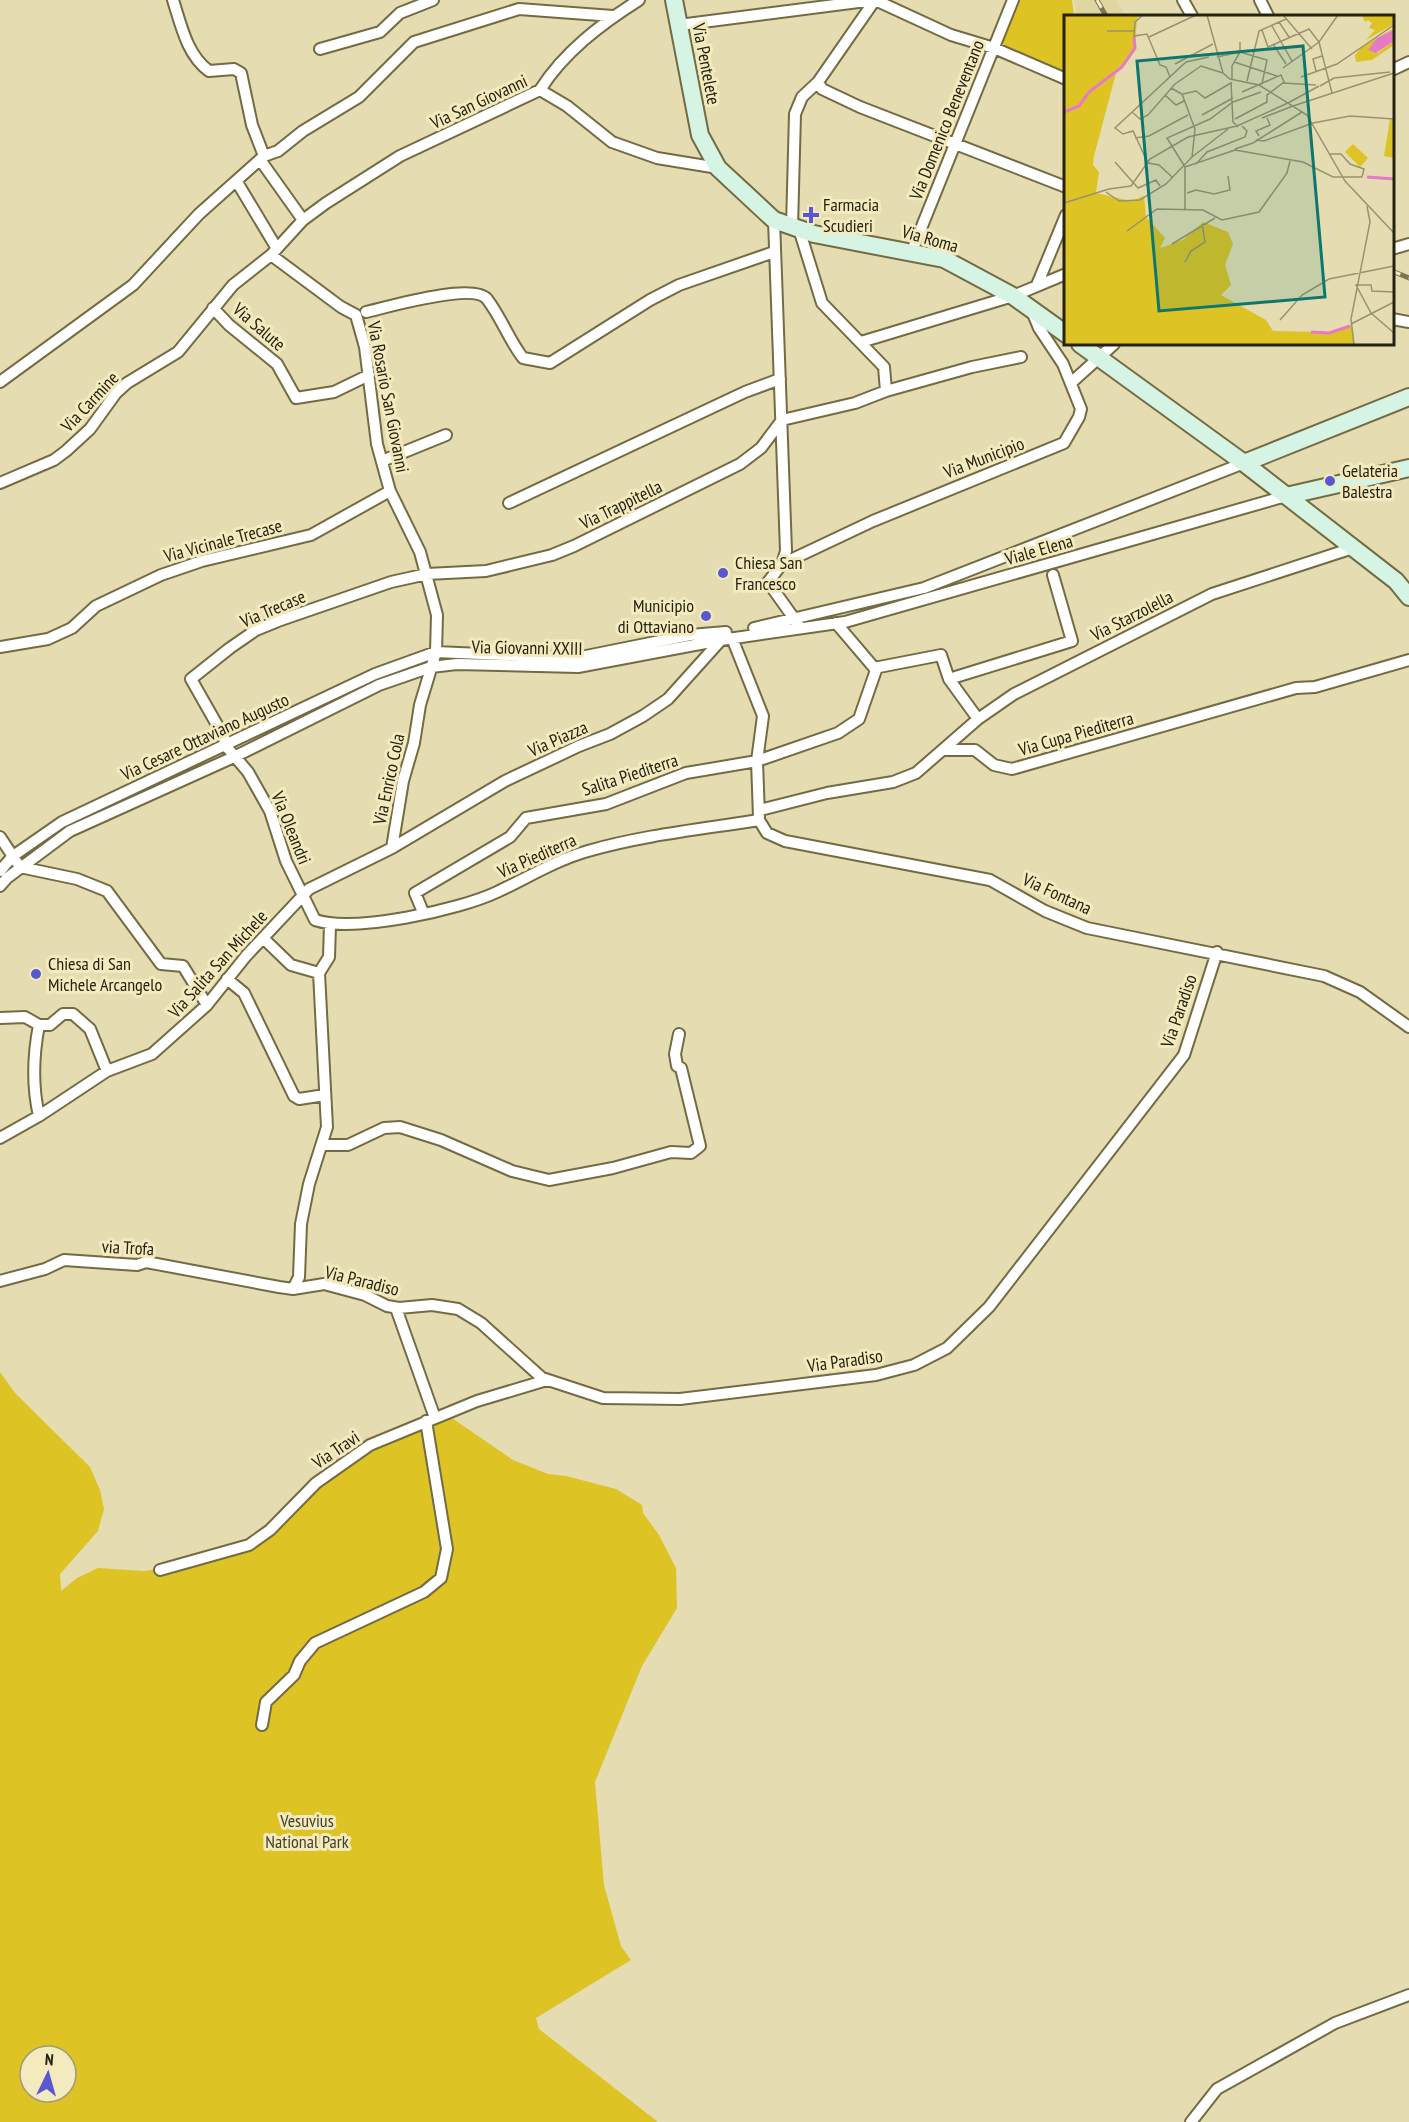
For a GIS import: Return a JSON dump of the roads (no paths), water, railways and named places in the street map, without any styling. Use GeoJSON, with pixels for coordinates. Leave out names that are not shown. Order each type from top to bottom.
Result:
{"type":"FeatureCollection","features":[{"type":"Feature","properties":{"kind":"main road","name":"Via Pentelete"},"geometry":{"type":"LineString","coordinates":[[674,0],[700,135]]}},
{"type":"Feature","properties":{"kind":"main road","name":"Via Roma"},"geometry":{"type":"LineString","coordinates":[[700,135],[718,168],[774,220],[795,228],[944,259],[1013,296],[1064,333]]}},
{"type":"Feature","properties":{"kind":"main road"},"geometry":{"type":"LineString","coordinates":[[1081,345],[1244,463],[1396,581],[1409,597]]}},
{"type":"Feature","properties":{"kind":"main road"},"geometry":{"type":"LineString","coordinates":[[1244,463],[1409,397]]}},
{"type":"Feature","properties":{"kind":"main road"},"geometry":{"type":"LineString","coordinates":[[1286,496],[1409,468]]}},
{"type":"Feature","properties":{"kind":"street"},"geometry":{"type":"LineString","coordinates":[[173,0],[190,50],[199,64],[209,71],[234,69],[241,73],[252,125],[263,158],[303,220]]}},
{"type":"Feature","properties":{"kind":"street"},"geometry":{"type":"LineString","coordinates":[[320,49],[380,32],[400,13],[433,0]]}},
{"type":"Feature","properties":{"kind":"street"},"geometry":{"type":"LineString","coordinates":[[540,90],[556,66],[613,16],[639,0]]}},
{"type":"Feature","properties":{"kind":"street"},"geometry":{"type":"LineString","coordinates":[[875,0],[818,82],[802,97],[795,114],[795,228],[822,303],[884,367],[886,391]]}},
{"type":"Feature","properties":{"kind":"street"},"geometry":{"type":"LineString","coordinates":[[679,25],[875,0],[951,34],[994,48],[1064,79]]}},
{"type":"Feature","properties":{"kind":"street","name":"Via Domenico Beneventano"},"geometry":{"type":"LineString","coordinates":[[912,251],[1013,0]]}},
{"type":"Feature","properties":{"kind":"street"},"geometry":{"type":"LineString","coordinates":[[1183,0],[1191,15]]}},
{"type":"Feature","properties":{"kind":"street"},"geometry":{"type":"LineString","coordinates":[[1260,0],[1268,15]]}},
{"type":"Feature","properties":{"kind":"street"},"geometry":{"type":"LineString","coordinates":[[0,382],[133,285],[199,214],[263,158],[278,151],[303,131],[360,97],[414,42],[519,9],[613,16]]}},
{"type":"Feature","properties":{"kind":"street"},"geometry":{"type":"LineString","coordinates":[[1394,68],[1409,62]]}},
{"type":"Feature","properties":{"kind":"street"},"geometry":{"type":"LineString","coordinates":[[818,82],[822,89],[860,107],[1064,187]]}},
{"type":"Feature","properties":{"kind":"street","name":"Via San Giovanni"},"geometry":{"type":"LineString","coordinates":[[274,251],[303,220],[400,156],[540,90],[567,106],[612,142],[657,158],[718,168]]}},
{"type":"Feature","properties":{"kind":"street"},"geometry":{"type":"LineString","coordinates":[[237,182],[274,251]]}},
{"type":"Feature","properties":{"kind":"street"},"geometry":{"type":"LineString","coordinates":[[1037,285],[1064,218]]}},
{"type":"Feature","properties":{"kind":"street"},"geometry":{"type":"LineString","coordinates":[[774,220],[786,551],[782,564],[768,582],[798,625]]}},
{"type":"Feature","properties":{"kind":"street"},"geometry":{"type":"LineString","coordinates":[[1394,248],[1409,244]]}},
{"type":"Feature","properties":{"kind":"street","name":"Via Carmine"},"geometry":{"type":"LineString","coordinates":[[0,483],[54,460],[66,451],[90,429],[116,393],[127,382],[178,352],[233,285],[274,251]]}},
{"type":"Feature","properties":{"kind":"street","name":"Via Rosario San Giovanni"},"geometry":{"type":"LineString","coordinates":[[274,251],[341,307],[356,315],[369,375],[382,461],[390,491],[420,552],[437,615],[436,652]]}},
{"type":"Feature","properties":{"kind":"street"},"geometry":{"type":"LineString","coordinates":[[366,312],[451,294],[478,293],[486,299],[510,341],[523,358],[550,363],[650,300],[679,285],[774,252]]}},
{"type":"Feature","properties":{"kind":"street"},"geometry":{"type":"LineString","coordinates":[[861,342],[1013,296],[1064,274]]}},
{"type":"Feature","properties":{"kind":"street","name":"Via Salute"},"geometry":{"type":"LineString","coordinates":[[213,308],[229,325],[277,364],[296,398],[334,392],[369,375]]}},
{"type":"Feature","properties":{"kind":"street","name":"Via Municipio"},"geometry":{"type":"LineString","coordinates":[[782,564],[873,520],[1064,443],[1081,409],[1072,382],[1032,311]]}},
{"type":"Feature","properties":{"kind":"street"},"geometry":{"type":"LineString","coordinates":[[1394,319],[1409,322]]}},
{"type":"Feature","properties":{"kind":"street"},"geometry":{"type":"LineString","coordinates":[[1072,382],[1113,345]]}},
{"type":"Feature","properties":{"kind":"street"},"geometry":{"type":"LineString","coordinates":[[782,420],[855,403],[886,391],[972,367],[1021,357]]}},
{"type":"Feature","properties":{"kind":"street"},"geometry":{"type":"LineString","coordinates":[[509,503],[745,392],[780,379]]}},
{"type":"Feature","properties":{"kind":"street","name":"Via Trappitella"},"geometry":{"type":"LineString","coordinates":[[451,573],[486,571],[552,555],[574,546],[740,464],[761,448],[782,420]]}},
{"type":"Feature","properties":{"kind":"street"},"geometry":{"type":"LineString","coordinates":[[382,461],[446,435]]}},
{"type":"Feature","properties":{"kind":"street","name":"Viale Elena"},"geometry":{"type":"LineString","coordinates":[[798,625],[924,588],[1244,463]]}},
{"type":"Feature","properties":{"kind":"street","name":"Via Vicinale Trecase"},"geometry":{"type":"LineString","coordinates":[[0,647],[48,639],[72,628],[96,606],[161,575],[202,561],[310,535],[390,491]]}},
{"type":"Feature","properties":{"kind":"street","name":"Viale Elena"},"geometry":{"type":"LineString","coordinates":[[798,625],[836,623],[1286,496]]}},
{"type":"Feature","properties":{"kind":"street","name":"Via Starzolella"},"geometry":{"type":"LineString","coordinates":[[945,750],[978,719],[1014,694],[1212,594],[1353,548]]}},
{"type":"Feature","properties":{"kind":"street","name":"Via Trecase"},"geometry":{"type":"LineString","coordinates":[[225,745],[224,737],[191,679],[201,671],[256,630],[278,621],[391,582],[427,574],[451,573]]}},
{"type":"Feature","properties":{"kind":"street"},"geometry":{"type":"LineString","coordinates":[[1053,575],[1079,662]]}},
{"type":"Feature","properties":{"kind":"street"},"geometry":{"type":"LineString","coordinates":[[757,760],[838,733],[859,719],[876,670],[836,623]]}},
{"type":"Feature","properties":{"kind":"street","name":"Via Giovanni XXIII"},"geometry":{"type":"LineString","coordinates":[[431,667],[457,664],[578,667],[798,625]]}},
{"type":"Feature","properties":{"kind":"street","name":"Via Giovanni XXIII"},"geometry":{"type":"LineString","coordinates":[[436,652],[576,658],[690,635],[798,625]]}},
{"type":"Feature","properties":{"kind":"street"},"geometry":{"type":"LineString","coordinates":[[726,639],[763,716],[757,760],[759,815],[827,794],[893,782],[916,773],[945,750]]}},
{"type":"Feature","properties":{"kind":"street","name":"Via Piazza"},"geometry":{"type":"LineString","coordinates":[[392,848],[505,781],[579,746],[610,735],[643,716],[668,699],[726,639]]}},
{"type":"Feature","properties":{"kind":"street"},"geometry":{"type":"LineString","coordinates":[[949,679],[1072,641]]}},
{"type":"Feature","properties":{"kind":"street","name":"Via Enrico Cola"},"geometry":{"type":"LineString","coordinates":[[301,896],[309,889],[392,848],[403,781],[436,652]]}},
{"type":"Feature","properties":{"kind":"street","name":"Via Cesare Ottaviano Augusto"},"geometry":{"type":"LineString","coordinates":[[0,872],[13,856],[63,822],[375,675],[436,652]]}},
{"type":"Feature","properties":{"kind":"street"},"geometry":{"type":"LineString","coordinates":[[874,668],[941,655],[949,679],[978,719]]}},
{"type":"Feature","properties":{"kind":"street","name":"Via Cupa Piediterra"},"geometry":{"type":"LineString","coordinates":[[945,750],[975,750],[993,765],[1012,769],[1296,688],[1316,687],[1409,660]]}},
{"type":"Feature","properties":{"kind":"street","name":"Via Cesare Ottaviano Augusto"},"geometry":{"type":"LineString","coordinates":[[0,886],[20,867],[69,831],[236,756],[379,685],[431,667]]}},
{"type":"Feature","properties":{"kind":"street","name":"Via Oleandri"},"geometry":{"type":"LineString","coordinates":[[225,745],[236,756],[270,811],[286,861],[301,896],[315,920],[330,925]]}},
{"type":"Feature","properties":{"kind":"street","name":"Salita Piediterra"},"geometry":{"type":"LineString","coordinates":[[423,912],[415,892],[510,837],[526,818],[606,804],[686,773],[757,760]]}},
{"type":"Feature","properties":{"kind":"street","name":"Via Piediterra"},"geometry":{"type":"LineString","coordinates":[[330,925],[382,920],[461,905],[495,893],[539,870],[588,851],[759,815]]}},
{"type":"Feature","properties":{"kind":"street","name":"Via Fontana"},"geometry":{"type":"LineString","coordinates":[[759,815],[767,833],[785,841],[990,880],[1045,911],[1088,928],[1324,975],[1360,992],[1409,1027]]}},
{"type":"Feature","properties":{"kind":"street"},"geometry":{"type":"LineString","coordinates":[[0,837],[20,867],[76,879],[106,891],[161,964],[183,966],[207,1005]]}},
{"type":"Feature","properties":{"kind":"street","name":"Via Salita San Michele"},"geometry":{"type":"LineString","coordinates":[[0,1138],[39,1116],[107,1071],[152,1054],[207,1005],[227,979],[301,896]]}},
{"type":"Feature","properties":{"kind":"street"},"geometry":{"type":"LineString","coordinates":[[292,1289],[299,1277],[301,1224],[309,1184],[327,1127],[319,973],[329,957],[330,925]]}},
{"type":"Feature","properties":{"kind":"street"},"geometry":{"type":"LineString","coordinates":[[263,938],[291,965],[319,973]]}},
{"type":"Feature","properties":{"kind":"street","name":"Via Paradiso"},"geometry":{"type":"LineString","coordinates":[[292,1289],[324,1284],[365,1295],[396,1308],[432,1305],[458,1309],[481,1323],[546,1380],[603,1398],[680,1399],[876,1375],[914,1365],[947,1348],[989,1307],[1184,1055],[1217,952]]}},
{"type":"Feature","properties":{"kind":"street"},"geometry":{"type":"LineString","coordinates":[[227,979],[244,993],[294,1096],[299,1099],[326,1095]]}},
{"type":"Feature","properties":{"kind":"street"},"geometry":{"type":"LineString","coordinates":[[0,1018],[25,1017],[39,1025],[50,1025],[63,1014],[73,1014],[90,1029],[107,1071]]}},
{"type":"Feature","properties":{"kind":"street"},"geometry":{"type":"LineString","coordinates":[[39,1025],[33,1091],[39,1116]]}},
{"type":"Feature","properties":{"kind":"street"},"geometry":{"type":"LineString","coordinates":[[323,1145],[348,1145],[384,1128],[399,1127],[441,1140],[512,1171],[549,1180],[613,1168],[671,1152],[691,1153],[700,1146],[681,1068],[677,1066],[675,1054],[679,1034]]}},
{"type":"Feature","properties":{"kind":"street","name":"via Trofa"},"geometry":{"type":"LineString","coordinates":[[0,1281],[45,1269],[64,1260],[137,1265],[146,1262],[292,1289]]}},
{"type":"Feature","properties":{"kind":"street"},"geometry":{"type":"LineString","coordinates":[[262,1725],[266,1702],[285,1685],[315,1643],[424,1592],[441,1578],[447,1549],[430,1419],[396,1308]]}},
{"type":"Feature","properties":{"kind":"street","name":"Via Travi"},"geometry":{"type":"LineString","coordinates":[[160,1570],[249,1545],[270,1530],[316,1483],[370,1445],[477,1401],[546,1380]]}},
{"type":"Feature","properties":{"kind":"street"},"geometry":{"type":"LineString","coordinates":[[1191,2122],[1217,2089],[1335,2023],[1409,1995]]}},
{"type":"Feature","properties":{"kind":"railway"},"geometry":{"type":"LineString","coordinates":[[1097,0],[1105,15]]}},
{"type":"Feature","properties":{"kind":"railway"},"geometry":{"type":"LineString","coordinates":[[1394,272],[1409,278]]}},
{"type":"Feature","properties":{"kind":"place","name":"Farmacia Scudieri"},"geometry":{"type":"Point","coordinates":[811,215]}},
{"type":"Feature","properties":{"kind":"place","name":"Gelateria Balestra"},"geometry":{"type":"Point","coordinates":[1330,481]}},
{"type":"Feature","properties":{"kind":"place","name":"Chiesa San Francesco"},"geometry":{"type":"Point","coordinates":[723,573]}},
{"type":"Feature","properties":{"kind":"place","name":"Municipio di Ottaviano"},"geometry":{"type":"Point","coordinates":[706,616]}},
{"type":"Feature","properties":{"kind":"place","name":"Chiesa di San Michele Arcangelo"},"geometry":{"type":"Point","coordinates":[36,974]}},
{"type":"Feature","properties":{"kind":"park label","name":"Vesuvius National Park"},"geometry":{"type":"Point","coordinates":[307,1831]}}]}
